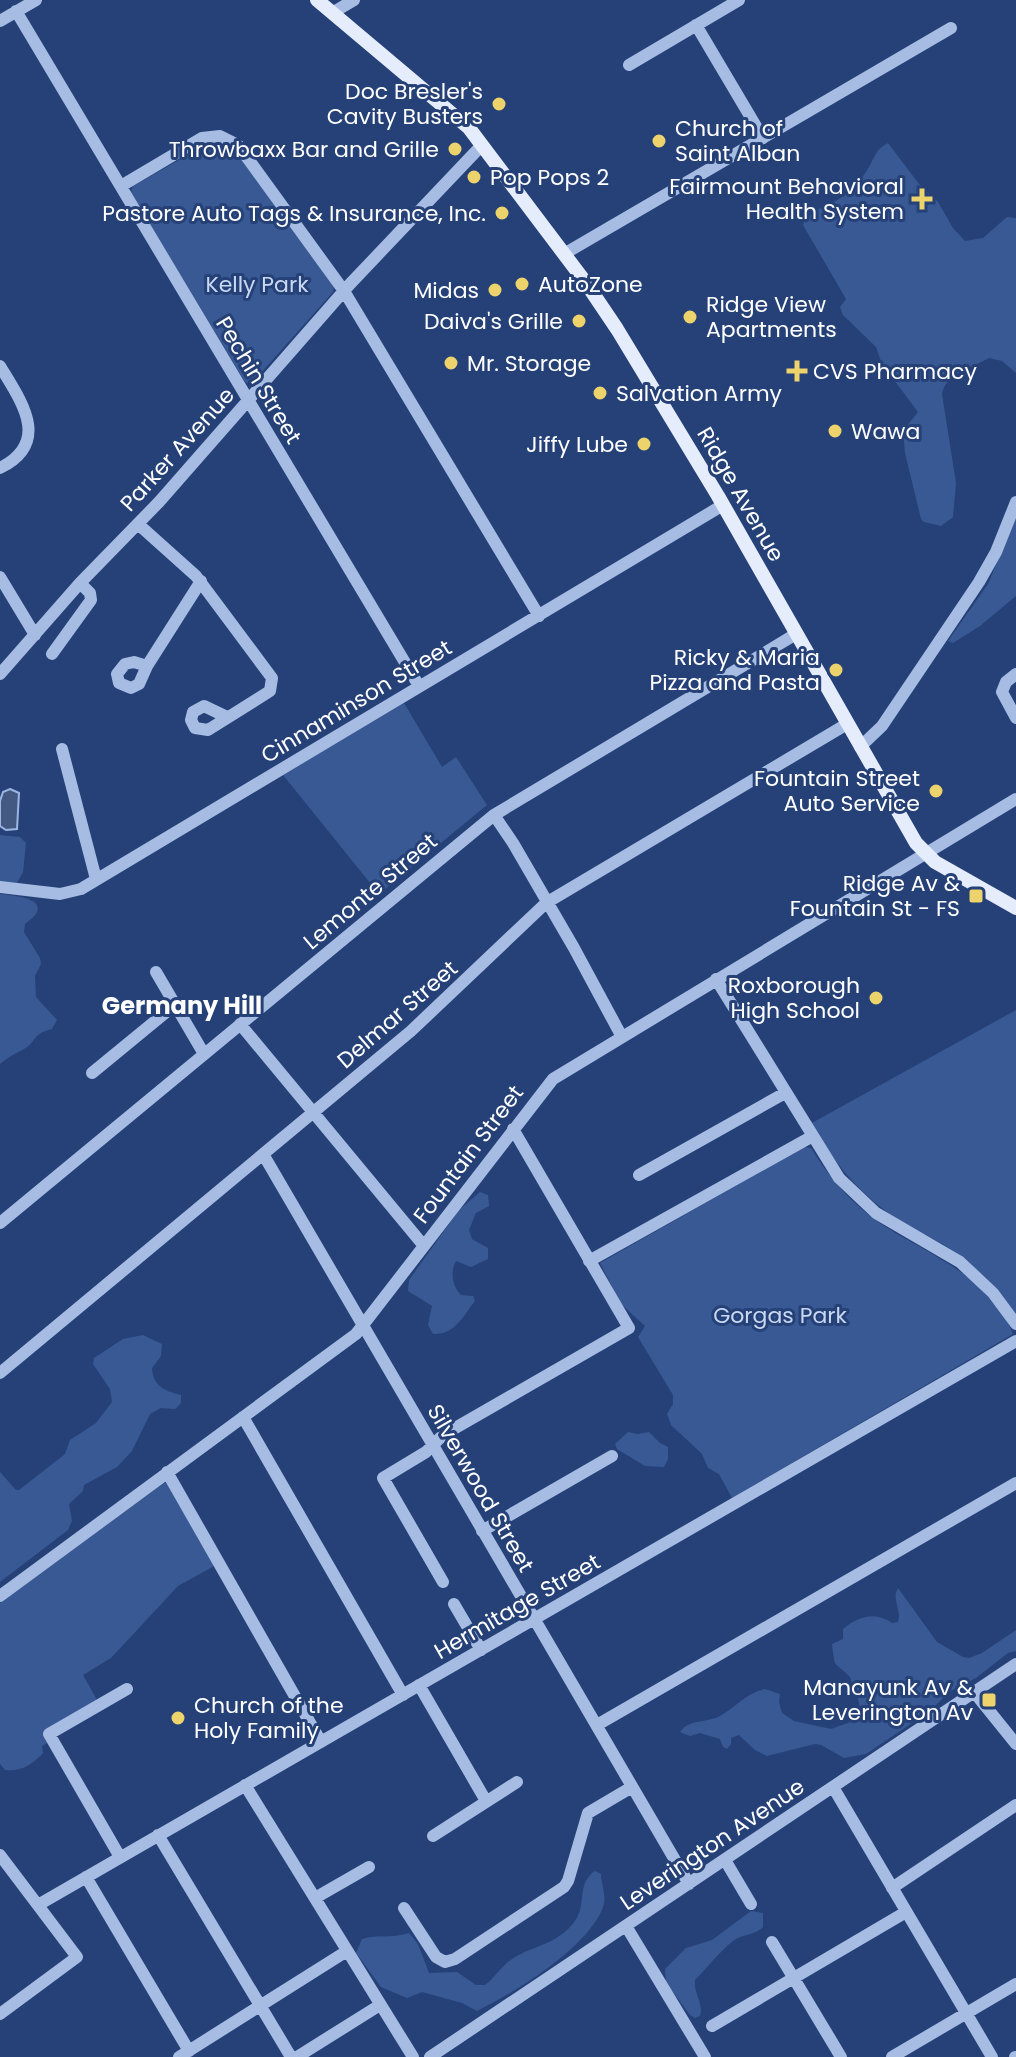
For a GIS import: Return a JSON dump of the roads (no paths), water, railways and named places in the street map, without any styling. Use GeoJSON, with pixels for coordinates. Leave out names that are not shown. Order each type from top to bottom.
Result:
{"type":"FeatureCollection","features":[{"type":"Feature","properties":{"kind":"main road","name":"Ridge Avenue"},"geometry":{"type":"LineString","coordinates":[[317,0],[461,121],[482,145],[617,329],[723,505],[910,835],[924,854],[1016,908]]}},
{"type":"Feature","properties":{"kind":"street"},"geometry":{"type":"LineString","coordinates":[[0,21],[36,0]]}},
{"type":"Feature","properties":{"kind":"street"},"geometry":{"type":"LineString","coordinates":[[332,13],[354,0]]}},
{"type":"Feature","properties":{"kind":"street"},"geometry":{"type":"LineString","coordinates":[[629,65],[739,0]]}},
{"type":"Feature","properties":{"kind":"street","name":"Pechin Street"},"geometry":{"type":"LineString","coordinates":[[16,11],[419,686]]}},
{"type":"Feature","properties":{"kind":"street"},"geometry":{"type":"LineString","coordinates":[[696,25],[763,138]]}},
{"type":"Feature","properties":{"kind":"street"},"geometry":{"type":"LineString","coordinates":[[564,254],[951,28]]}},
{"type":"Feature","properties":{"kind":"street"},"geometry":{"type":"LineString","coordinates":[[121,186],[196,140],[208,136],[220,136],[232,141],[242,151],[344,291],[539,616]]}},
{"type":"Feature","properties":{"kind":"street","name":"Parker Avenue"},"geometry":{"type":"LineString","coordinates":[[0,674],[80,583],[138,524],[344,291],[482,145]]}},
{"type":"Feature","properties":{"kind":"street"},"geometry":{"type":"LineString","coordinates":[[0,366],[25,408],[29,423],[27,439],[21,451],[0,468]]}},
{"type":"Feature","properties":{"kind":"street"},"geometry":{"type":"LineString","coordinates":[[860,747],[882,726],[979,582],[996,552],[1016,502]]}},
{"type":"Feature","properties":{"kind":"street","name":"Cinnaminson Street"},"geometry":{"type":"LineString","coordinates":[[0,887],[68,894],[723,505]]}},
{"type":"Feature","properties":{"kind":"street"},"geometry":{"type":"LineString","coordinates":[[138,524],[201,581],[273,680],[270,691],[227,717]]}},
{"type":"Feature","properties":{"kind":"street"},"geometry":{"type":"LineString","coordinates":[[0,577],[35,635]]}},
{"type":"Feature","properties":{"kind":"street"},"geometry":{"type":"LineString","coordinates":[[147,666],[201,581]]}},
{"type":"Feature","properties":{"kind":"street"},"geometry":{"type":"LineString","coordinates":[[52,654],[91,600],[90,593],[80,583]]}},
{"type":"Feature","properties":{"kind":"street","name":"Lemonte Street"},"geometry":{"type":"LineString","coordinates":[[0,1223],[494,815],[796,634]]}},
{"type":"Feature","properties":{"kind":"street"},"geometry":{"type":"LineString","coordinates":[[1016,674],[1003,688],[1003,696],[1016,718]]}},
{"type":"Feature","properties":{"kind":"street","name":"Delmar Street"},"geometry":{"type":"LineString","coordinates":[[0,1373],[426,1018],[546,903],[847,724]]}},
{"type":"Feature","properties":{"kind":"street"},"geometry":{"type":"LineString","coordinates":[[62,749],[74,777],[96,879]]}},
{"type":"Feature","properties":{"kind":"street","name":"Fountain Street"},"geometry":{"type":"LineString","coordinates":[[0,1596],[353,1336],[553,1079],[1016,799]]}},
{"type":"Feature","properties":{"kind":"street"},"geometry":{"type":"LineString","coordinates":[[494,815],[574,948],[622,1037]]}},
{"type":"Feature","properties":{"kind":"street"},"geometry":{"type":"LineString","coordinates":[[156,972],[204,1054]]}},
{"type":"Feature","properties":{"kind":"street"},"geometry":{"type":"LineString","coordinates":[[716,979],[829,1166],[858,1198],[895,1226],[960,1262],[993,1293],[1016,1324]]}},
{"type":"Feature","properties":{"kind":"street"},"geometry":{"type":"LineString","coordinates":[[92,1073],[176,1004]]}},
{"type":"Feature","properties":{"kind":"street"},"geometry":{"type":"LineString","coordinates":[[240,1024],[424,1246]]}},
{"type":"Feature","properties":{"kind":"street"},"geometry":{"type":"LineString","coordinates":[[639,1175],[785,1093]]}},
{"type":"Feature","properties":{"kind":"street"},"geometry":{"type":"LineString","coordinates":[[443,1582],[383,1478],[443,1435],[629,1328],[513,1129]]}},
{"type":"Feature","properties":{"kind":"street"},"geometry":{"type":"LineString","coordinates":[[589,1261],[811,1137]]}},
{"type":"Feature","properties":{"kind":"street","name":"Silverwood Street"},"geometry":{"type":"LineString","coordinates":[[263,1154],[689,1884]]}},
{"type":"Feature","properties":{"kind":"street","name":"Hermitage Street"},"geometry":{"type":"LineString","coordinates":[[38,1905],[1016,1341]]}},
{"type":"Feature","properties":{"kind":"street"},"geometry":{"type":"LineString","coordinates":[[243,1417],[403,1695]]}},
{"type":"Feature","properties":{"kind":"street"},"geometry":{"type":"LineString","coordinates":[[482,1531],[612,1456]]}},
{"type":"Feature","properties":{"kind":"street"},"geometry":{"type":"LineString","coordinates":[[167,1472],[321,1742]]}},
{"type":"Feature","properties":{"kind":"street"},"geometry":{"type":"LineString","coordinates":[[597,1725],[1016,1483]]}},
{"type":"Feature","properties":{"kind":"street"},"geometry":{"type":"LineString","coordinates":[[454,1604],[481,1650]]}},
{"type":"Feature","properties":{"kind":"street","name":"Leverington Avenue"},"geometry":{"type":"LineString","coordinates":[[430,2057],[1016,1664]]}},
{"type":"Feature","properties":{"kind":"street"},"geometry":{"type":"LineString","coordinates":[[419,1685],[486,1801]]}},
{"type":"Feature","properties":{"kind":"street"},"geometry":{"type":"LineString","coordinates":[[120,1857],[49,1734],[127,1689]]}},
{"type":"Feature","properties":{"kind":"street"},"geometry":{"type":"LineString","coordinates":[[974,1692],[1016,1744]]}},
{"type":"Feature","properties":{"kind":"street"},"geometry":{"type":"LineString","coordinates":[[433,1836],[517,1782]]}},
{"type":"Feature","properties":{"kind":"street"},"geometry":{"type":"LineString","coordinates":[[245,1785],[413,2057]]}},
{"type":"Feature","properties":{"kind":"street"},"geometry":{"type":"LineString","coordinates":[[404,1908],[436,1957],[445,1962],[457,1958],[564,1887],[588,1813],[632,1787]]}},
{"type":"Feature","properties":{"kind":"street"},"geometry":{"type":"LineString","coordinates":[[833,1787],[992,2057]]}},
{"type":"Feature","properties":{"kind":"street"},"geometry":{"type":"LineString","coordinates":[[892,1888],[1016,1805]]}},
{"type":"Feature","properties":{"kind":"street"},"geometry":{"type":"LineString","coordinates":[[158,1835],[291,2057]]}},
{"type":"Feature","properties":{"kind":"street"},"geometry":{"type":"LineString","coordinates":[[0,1855],[4,1870],[38,1905],[77,1957],[0,2014]]}},
{"type":"Feature","properties":{"kind":"street"},"geometry":{"type":"LineString","coordinates":[[725,1860],[751,1904]]}},
{"type":"Feature","properties":{"kind":"street"},"geometry":{"type":"LineString","coordinates":[[315,1898],[369,1867]]}},
{"type":"Feature","properties":{"kind":"street"},"geometry":{"type":"LineString","coordinates":[[86,1877],[184,2054],[347,1951]]}},
{"type":"Feature","properties":{"kind":"street"},"geometry":{"type":"LineString","coordinates":[[712,2026],[906,1912]]}},
{"type":"Feature","properties":{"kind":"street"},"geometry":{"type":"LineString","coordinates":[[626,1926],[705,2057]]}},
{"type":"Feature","properties":{"kind":"street"},"geometry":{"type":"LineString","coordinates":[[772,1942],[841,2057]]}},
{"type":"Feature","properties":{"kind":"street"},"geometry":{"type":"LineString","coordinates":[[892,2057],[1016,1984]]}},
{"type":"Feature","properties":{"kind":"street"},"geometry":{"type":"LineString","coordinates":[[297,2057],[380,2005]]}},
{"type":"Feature","properties":{"kind":"place","name":"Doc Bresler's Cavity Busters"},"geometry":{"type":"Point","coordinates":[499,104]}},
{"type":"Feature","properties":{"kind":"place","name":"Church of Saint Alban"},"geometry":{"type":"Point","coordinates":[659,141]}},
{"type":"Feature","properties":{"kind":"place","name":"Throwbaxx Bar and Grille"},"geometry":{"type":"Point","coordinates":[455,149]}},
{"type":"Feature","properties":{"kind":"place","name":"Pop Pops 2"},"geometry":{"type":"Point","coordinates":[474,177]}},
{"type":"Feature","properties":{"kind":"place","name":"Fairmount Behavioral Health System"},"geometry":{"type":"Point","coordinates":[922,199]}},
{"type":"Feature","properties":{"kind":"place","name":"Pastore Auto Tags & Insurance, Inc."},"geometry":{"type":"Point","coordinates":[502,213]}},
{"type":"Feature","properties":{"kind":"place","name":"AutoZone"},"geometry":{"type":"Point","coordinates":[522,284]}},
{"type":"Feature","properties":{"kind":"place","name":"Midas"},"geometry":{"type":"Point","coordinates":[495,290]}},
{"type":"Feature","properties":{"kind":"place","name":"Ridge View Apartments"},"geometry":{"type":"Point","coordinates":[690,317]}},
{"type":"Feature","properties":{"kind":"place","name":"Daiva's Grille"},"geometry":{"type":"Point","coordinates":[579,321]}},
{"type":"Feature","properties":{"kind":"place","name":"Mr. Storage"},"geometry":{"type":"Point","coordinates":[451,363]}},
{"type":"Feature","properties":{"kind":"place","name":"CVS Pharmacy"},"geometry":{"type":"Point","coordinates":[797,371]}},
{"type":"Feature","properties":{"kind":"place","name":"Salvation Army"},"geometry":{"type":"Point","coordinates":[600,393]}},
{"type":"Feature","properties":{"kind":"place","name":"Wawa"},"geometry":{"type":"Point","coordinates":[835,431]}},
{"type":"Feature","properties":{"kind":"place","name":"Jiffy Lube"},"geometry":{"type":"Point","coordinates":[644,444]}},
{"type":"Feature","properties":{"kind":"place","name":"Ricky & Maria Pizza and Pasta"},"geometry":{"type":"Point","coordinates":[836,670]}},
{"type":"Feature","properties":{"kind":"place","name":"Fountain Street Auto Service"},"geometry":{"type":"Point","coordinates":[936,791]}},
{"type":"Feature","properties":{"kind":"place","name":"Ridge Av & Fountain St - FS"},"geometry":{"type":"Point","coordinates":[976,896]}},
{"type":"Feature","properties":{"kind":"place","name":"Roxborough High School"},"geometry":{"type":"Point","coordinates":[876,998]}},
{"type":"Feature","properties":{"kind":"place","name":"Manayunk Av & Leverington Av"},"geometry":{"type":"Point","coordinates":[989,1700]}},
{"type":"Feature","properties":{"kind":"place","name":"Church of the Holy Family"},"geometry":{"type":"Point","coordinates":[178,1718]}},
{"type":"Feature","properties":{"kind":"district","name":"Germany Hill"},"geometry":{"type":"Point","coordinates":[182,1006]}},
{"type":"Feature","properties":{"kind":"park label","name":"Kelly Park"},"geometry":{"type":"Point","coordinates":[257,284]}},
{"type":"Feature","properties":{"kind":"park label","name":"Gorgas Park"},"geometry":{"type":"Point","coordinates":[780,1315]}}]}
